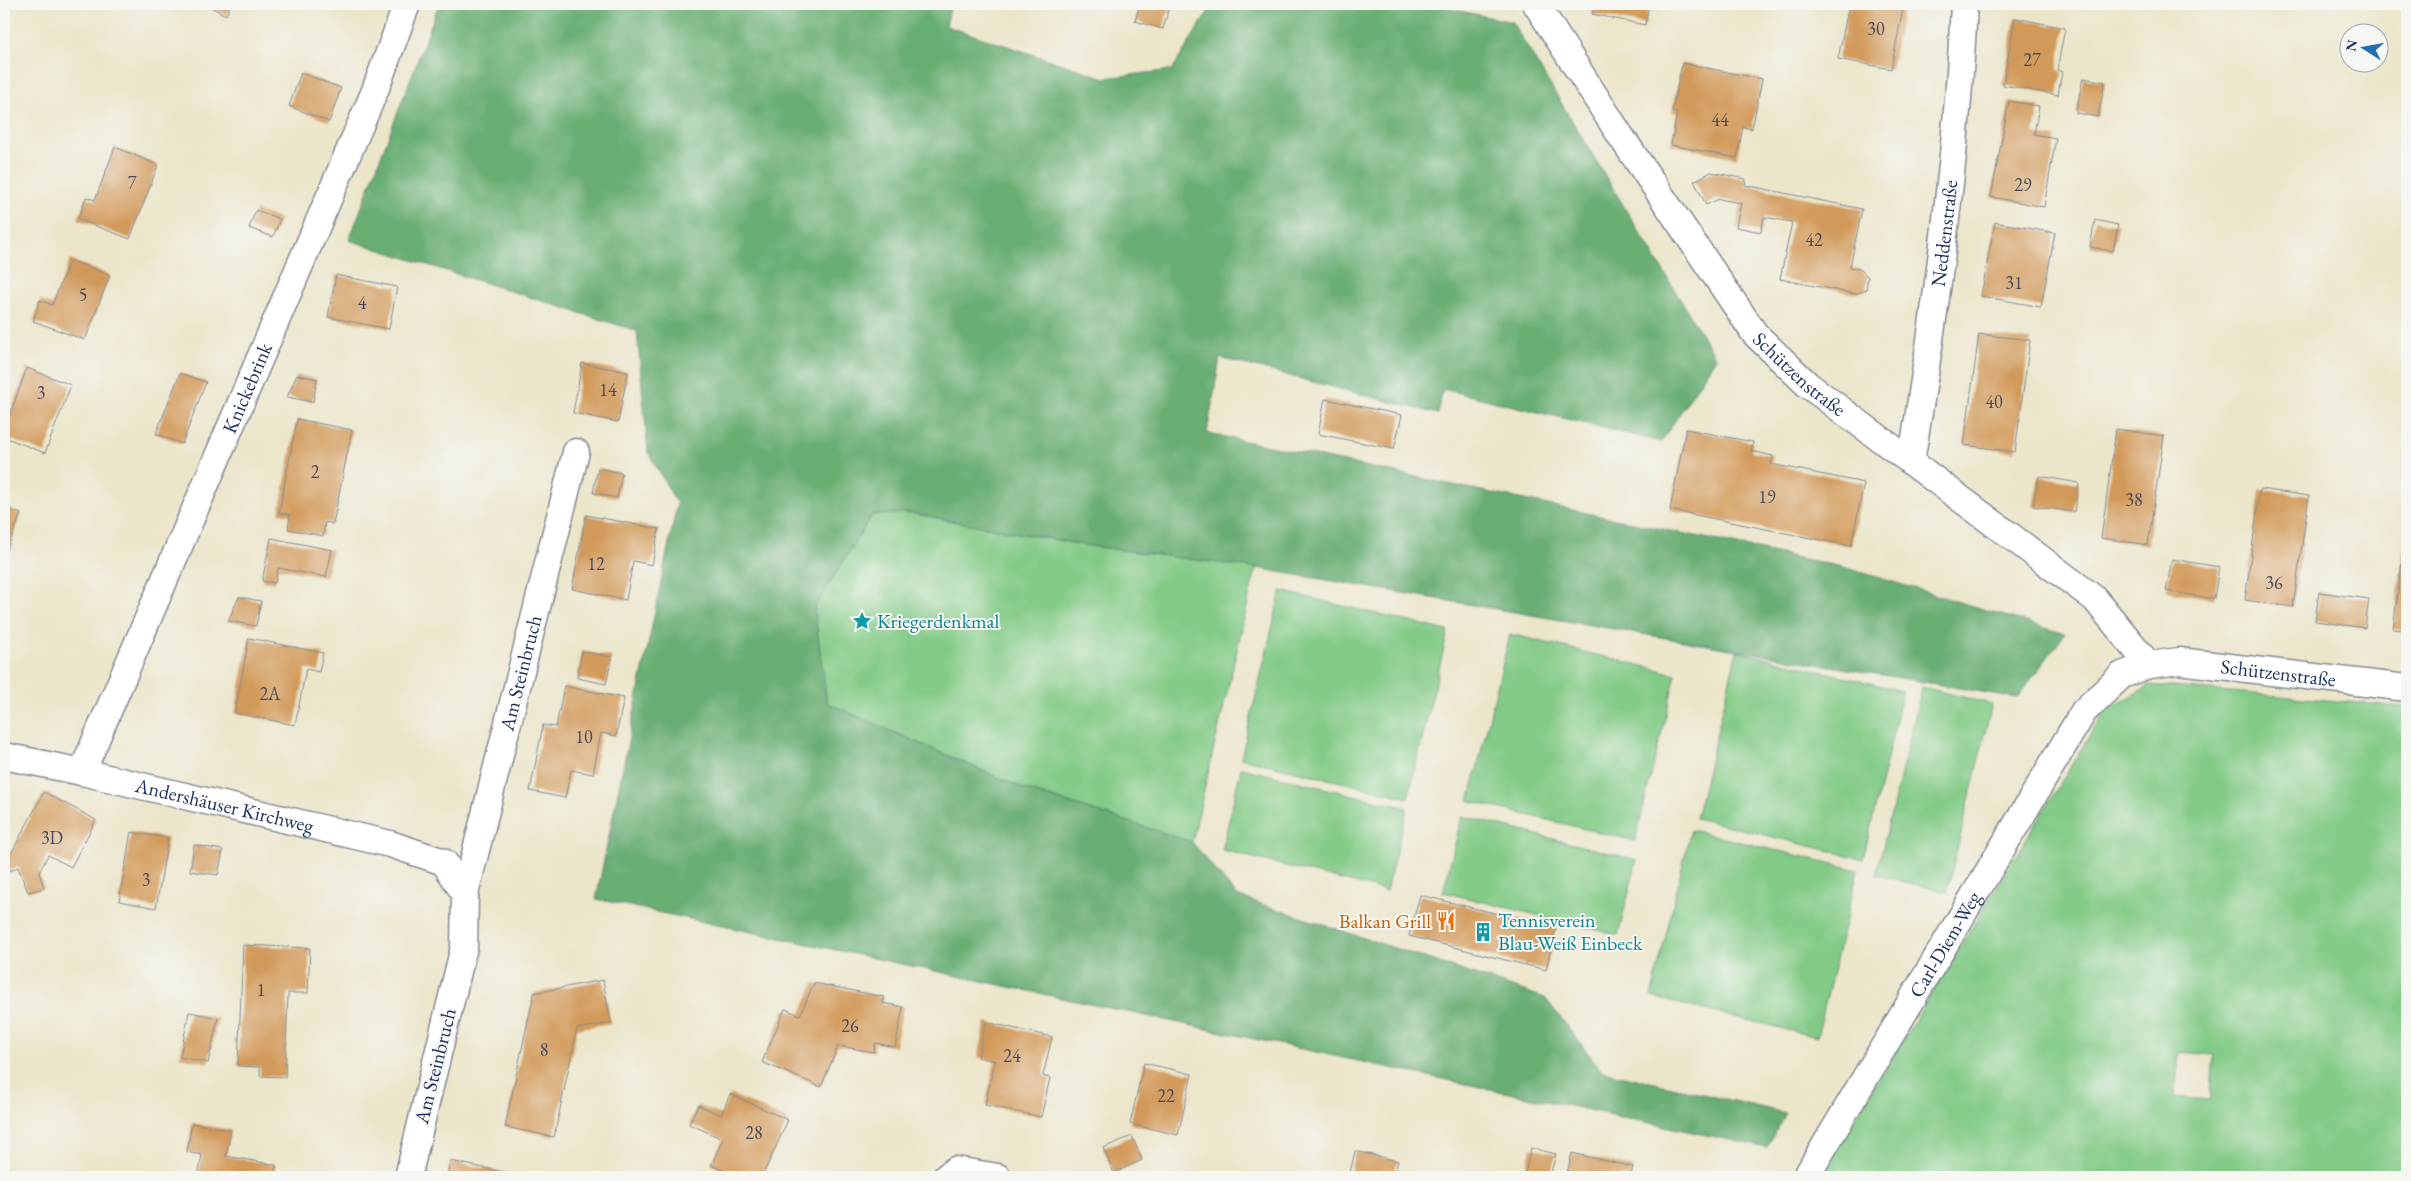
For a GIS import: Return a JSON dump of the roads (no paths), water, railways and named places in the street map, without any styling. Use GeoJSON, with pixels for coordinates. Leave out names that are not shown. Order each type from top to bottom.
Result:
{"type":"FeatureCollection","features":[{"type":"Feature","properties":{"kind":"street","name":"Knickebrink"},"geometry":{"type":"LineString","coordinates":[[82,772],[374,93],[407,4]]}},
{"type":"Feature","properties":{"kind":"street","name":"Schützenstraße"},"geometry":{"type":"LineString","coordinates":[[1536,4],[1620,135],[1755,334],[1808,385],[2095,599],[2149,665]]}},
{"type":"Feature","properties":{"kind":"street","name":"Neddenstraße"},"geometry":{"type":"LineString","coordinates":[[1912,462],[1948,210],[1964,4]]}},
{"type":"Feature","properties":{"kind":"street","name":"Am Steinbruch"},"geometry":{"type":"LineString","coordinates":[[408,1177],[464,947],[465,894],[576,452]]}},
{"type":"Feature","properties":{"kind":"street","name":"Schützenstraße"},"geometry":{"type":"LineString","coordinates":[[2084,711],[2122,676],[2149,665],[2179,661],[2206,662],[2407,688]]}},
{"type":"Feature","properties":{"kind":"street","name":"Carl-Diem-Weg"},"geometry":{"type":"LineString","coordinates":[[1806,1177],[2084,711]]}},
{"type":"Feature","properties":{"kind":"street","name":"Andershäuser Kirchweg"},"geometry":{"type":"LineString","coordinates":[[4,756],[82,772],[390,844],[444,862],[465,894]]}},
{"type":"Feature","properties":{"kind":"street"},"geometry":{"type":"LineString","coordinates":[[946,1177],[955,1170],[998,1177]]}},
{"type":"Feature","properties":{"kind":"place","name":"Kriegerdenkmal"},"geometry":{"type":"Point","coordinates":[862,621]}},
{"type":"Feature","properties":{"kind":"place","name":"Balkan Grill"},"geometry":{"type":"Point","coordinates":[1446,921]}},
{"type":"Feature","properties":{"kind":"place","name":"Tennisverein Blau-Weiß Einbeck"},"geometry":{"type":"Point","coordinates":[1483,932]}}]}
